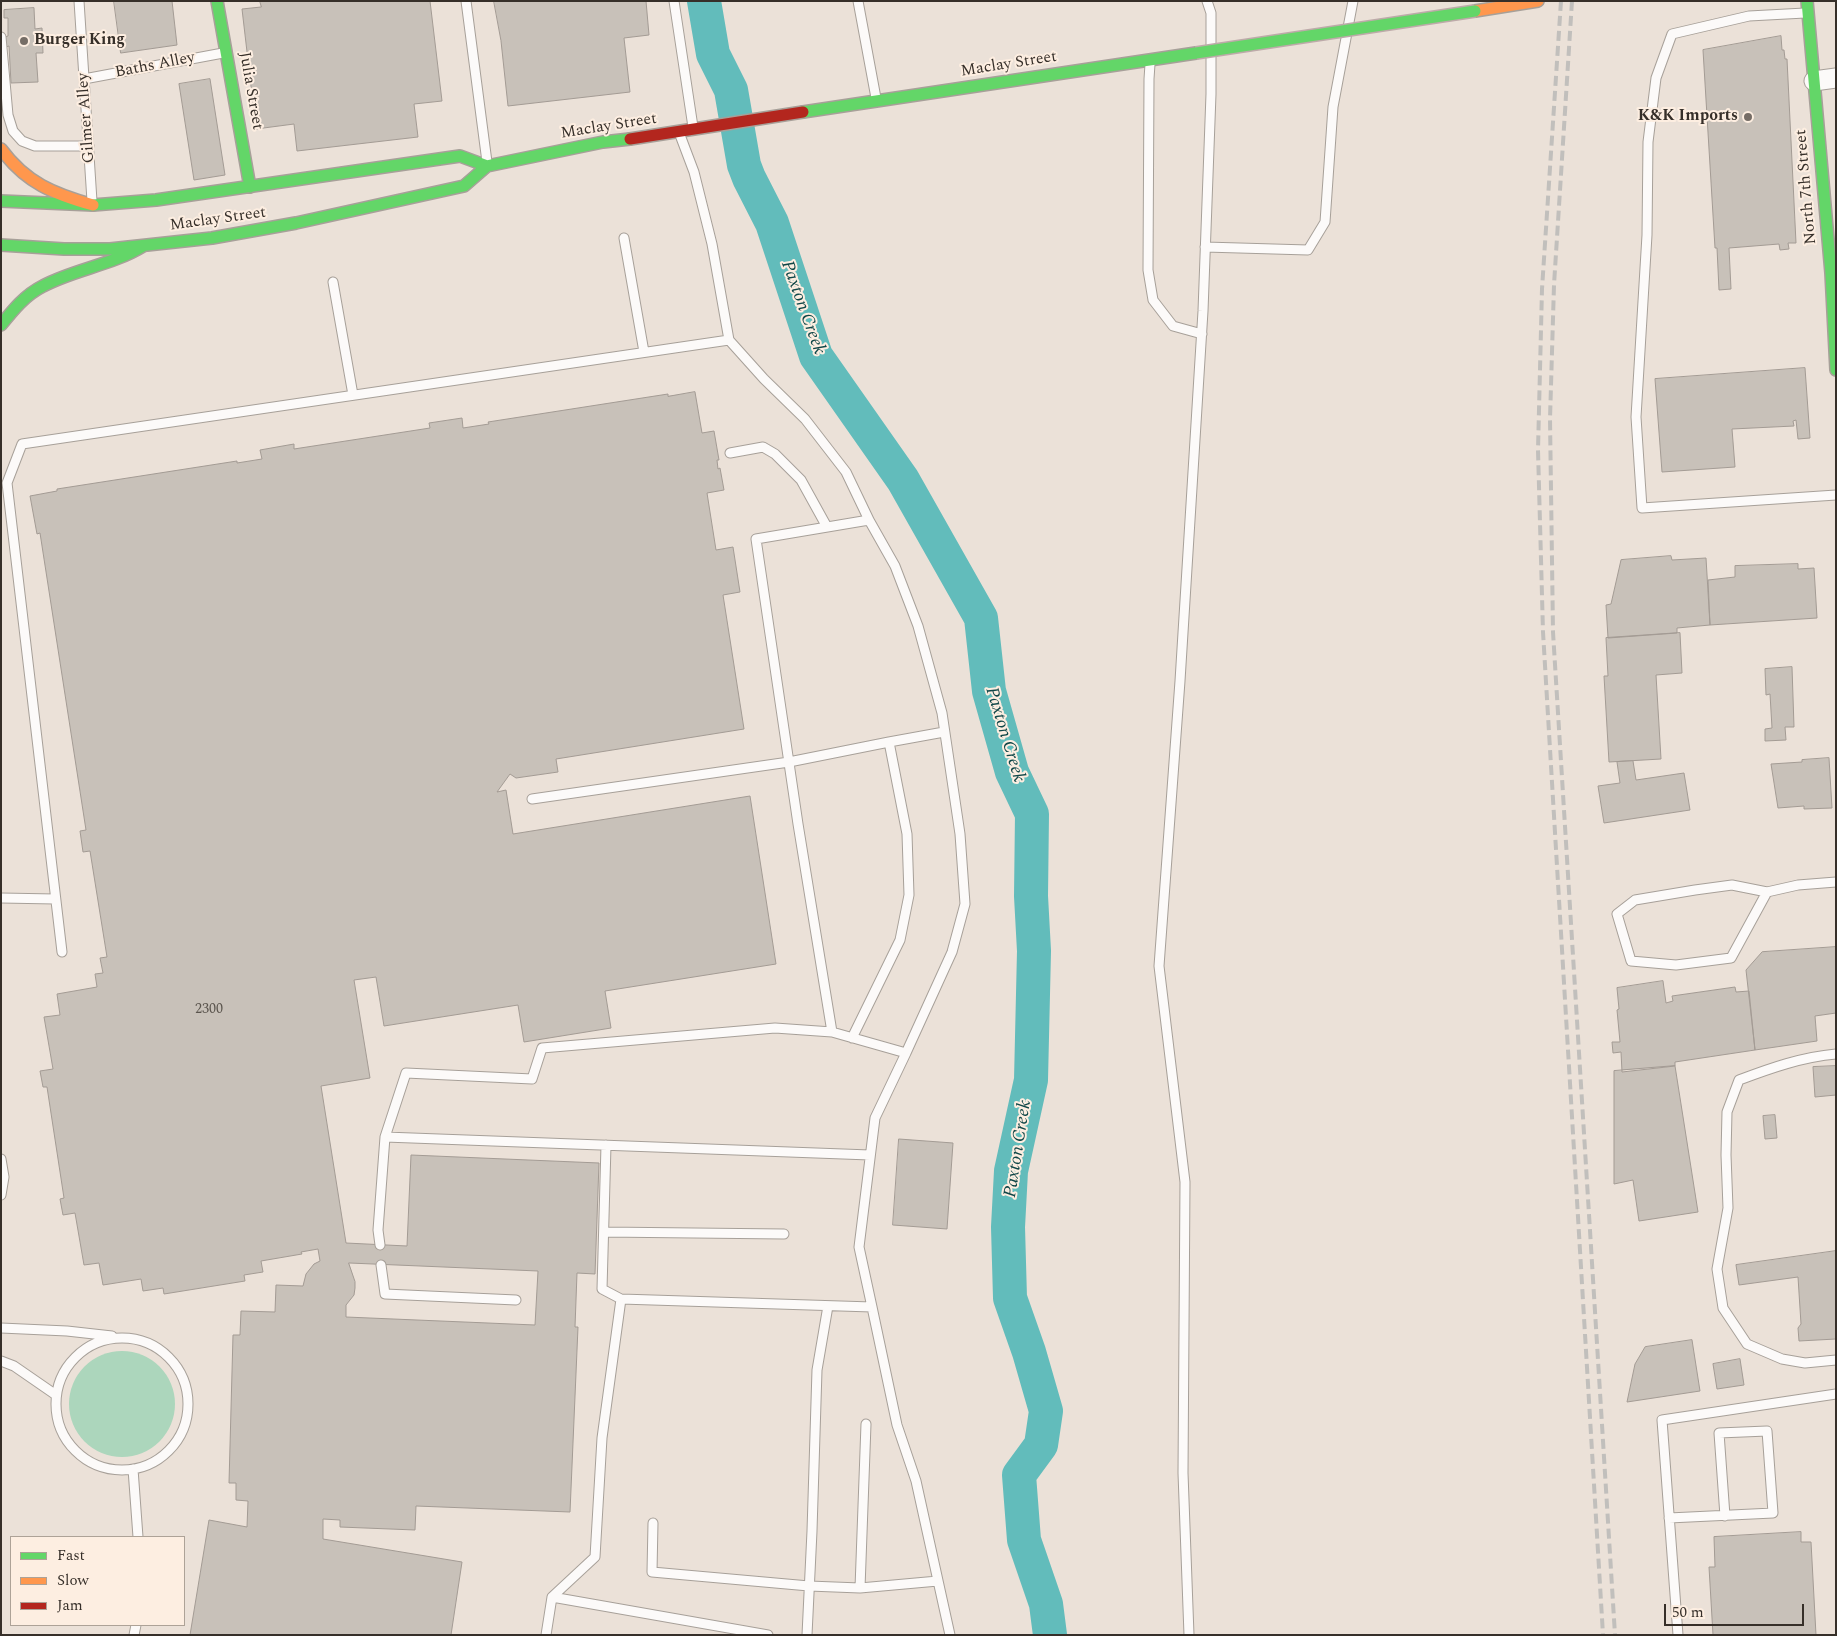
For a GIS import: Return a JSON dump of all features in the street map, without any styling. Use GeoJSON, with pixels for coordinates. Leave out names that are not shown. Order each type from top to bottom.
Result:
{"type":"FeatureCollection","features":[{"type":"Feature","properties":{"kind":"main road","name":"Julia Street"},"geometry":{"type":"LineString","coordinates":[[217,1],[250,187]]}},
{"type":"Feature","properties":{"kind":"main road","name":"Maclay Street"},"geometry":{"type":"LineString","coordinates":[[1,245],[84,249],[195,241],[294,224],[464,186],[487,166],[603,142],[1538,1]]}},
{"type":"Feature","properties":{"kind":"main road","name":"North 7th Street"},"geometry":{"type":"LineString","coordinates":[[1807,7],[1833,272],[1836,370]]}},
{"type":"Feature","properties":{"kind":"main road"},"geometry":{"type":"LineString","coordinates":[[1,149],[20,172],[40,186],[58,195],[92,205]]}},
{"type":"Feature","properties":{"kind":"main road","name":"Maclay Street"},"geometry":{"type":"LineString","coordinates":[[1,201],[92,205],[156,200],[460,156],[487,166]]}},
{"type":"Feature","properties":{"kind":"main road"},"geometry":{"type":"LineString","coordinates":[[1,325],[24,298],[37,288],[52,280],[123,257],[142,246]]}},
{"type":"Feature","properties":{"kind":"street"},"geometry":{"type":"LineString","coordinates":[[1814,81],[1836,78]]}},
{"type":"Feature","properties":{"kind":"lane","name":"Gilmer Alley"},"geometry":{"type":"LineString","coordinates":[[79,1],[92,205]]}},
{"type":"Feature","properties":{"kind":"lane"},"geometry":{"type":"LineString","coordinates":[[466,1],[487,166]]}},
{"type":"Feature","properties":{"kind":"lane"},"geometry":{"type":"LineString","coordinates":[[674,1],[693,129]]}},
{"type":"Feature","properties":{"kind":"lane"},"geometry":{"type":"LineString","coordinates":[[858,1],[876,101]]}},
{"type":"Feature","properties":{"kind":"lane"},"geometry":{"type":"LineString","coordinates":[[1189,1635],[1183,1473],[1185,1182],[1159,966],[1180,681],[1202,334],[1211,94],[1211,13],[1207,1]]}},
{"type":"Feature","properties":{"kind":"lane"},"geometry":{"type":"LineString","coordinates":[[1206,248],[1308,250],[1325,222],[1333,107],[1353,1]]}},
{"type":"Feature","properties":{"kind":"lane"},"geometry":{"type":"LineString","coordinates":[[1807,7],[1749,16],[1672,34],[1656,78],[1648,142],[1647,235],[1636,416],[1642,508],[1836,496]]}},
{"type":"Feature","properties":{"kind":"lane"},"geometry":{"type":"LineString","coordinates":[[1,37],[8,116],[13,131],[22,141],[35,146],[89,146]]}},
{"type":"Feature","properties":{"kind":"lane","name":"Baths Alley"},"geometry":{"type":"LineString","coordinates":[[84,79],[226,52]]}},
{"type":"Feature","properties":{"kind":"lane"},"geometry":{"type":"LineString","coordinates":[[1151,60],[1149,79],[1148,270],[1153,300],[1173,326],[1202,334]]}},
{"type":"Feature","properties":{"kind":"lane"},"geometry":{"type":"LineString","coordinates":[[678,132],[694,172],[712,244],[729,340],[805,419],[846,472],[895,566],[918,626],[942,713],[960,834],[965,904],[952,952],[875,1118],[859,1247],[897,1425],[916,1481],[950,1635]]}},
{"type":"Feature","properties":{"kind":"lane"},"geometry":{"type":"LineString","coordinates":[[624,238],[644,352]]}},
{"type":"Feature","properties":{"kind":"lane"},"geometry":{"type":"LineString","coordinates":[[333,282],[353,395]]}},
{"type":"Feature","properties":{"kind":"lane"},"geometry":{"type":"LineString","coordinates":[[62,952],[7,483],[22,444],[729,340]]}},
{"type":"Feature","properties":{"kind":"lane"},"geometry":{"type":"LineString","coordinates":[[730,453],[763,447],[775,454],[801,480],[827,527]]}},
{"type":"Feature","properties":{"kind":"lane"},"geometry":{"type":"LineString","coordinates":[[832,1032],[756,539],[870,520]]}},
{"type":"Feature","properties":{"kind":"lane"},"geometry":{"type":"LineString","coordinates":[[532,799],[789,762],[944,732]]}},
{"type":"Feature","properties":{"kind":"lane"},"geometry":{"type":"LineString","coordinates":[[852,1038],[900,940],[909,895],[907,834],[889,742]]}},
{"type":"Feature","properties":{"kind":"lane"},"geometry":{"type":"LineString","coordinates":[[1766,892],[1731,958],[1676,965],[1631,961],[1618,914],[1636,900],[1732,885],[1766,892],[1798,885],[1836,882]]}},
{"type":"Feature","properties":{"kind":"lane"},"geometry":{"type":"LineString","coordinates":[[1,898],[55,899]]}},
{"type":"Feature","properties":{"kind":"lane"},"geometry":{"type":"LineString","coordinates":[[380,1244],[378,1230],[385,1137],[406,1073],[532,1079],[542,1048],[775,1028],[832,1032],[906,1053]]}},
{"type":"Feature","properties":{"kind":"lane"},"geometry":{"type":"LineString","coordinates":[[1836,1054],[1814,1056],[1739,1080],[1727,1112],[1728,1208],[1717,1269],[1723,1308],[1747,1344],[1782,1359],[1806,1363],[1836,1360]]}},
{"type":"Feature","properties":{"kind":"lane"},"geometry":{"type":"LineString","coordinates":[[385,1137],[870,1155]]}},
{"type":"Feature","properties":{"kind":"lane"},"geometry":{"type":"LineString","coordinates":[[606,1145],[602,1289],[621,1299],[872,1307]]}},
{"type":"Feature","properties":{"kind":"lane"},"geometry":{"type":"LineString","coordinates":[[1,1159],[4,1177],[1,1195]]}},
{"type":"Feature","properties":{"kind":"lane"},"geometry":{"type":"LineString","coordinates":[[604,1232],[784,1234]]}},
{"type":"Feature","properties":{"kind":"lane"},"geometry":{"type":"LineString","coordinates":[[381,1265],[385,1294],[516,1300]]}},
{"type":"Feature","properties":{"kind":"lane"},"geometry":{"type":"LineString","coordinates":[[546,1635],[552,1597],[595,1557],[602,1438],[621,1299]]}},
{"type":"Feature","properties":{"kind":"lane"},"geometry":{"type":"LineString","coordinates":[[806,1635],[810,1586],[818,1370],[828,1306]]}},
{"type":"Feature","properties":{"kind":"lane"},"geometry":{"type":"LineString","coordinates":[[1,1328],[67,1331],[125,1338],[138,1340],[151,1344],[173,1362],[181,1373],[186,1386],[188,1400],[188,1414],[178,1440],[158,1459],[133,1469],[119,1470],[105,1468],[92,1463],[80,1456],[70,1446],[58,1422],[56,1395],[66,1368],[85,1348],[111,1338],[125,1338]]}},
{"type":"Feature","properties":{"kind":"lane"},"geometry":{"type":"LineString","coordinates":[[1,1361],[14,1366],[56,1395]]}},
{"type":"Feature","properties":{"kind":"lane"},"geometry":{"type":"LineString","coordinates":[[1678,1635],[1662,1420],[1836,1394]]}},
{"type":"Feature","properties":{"kind":"lane"},"geometry":{"type":"LineString","coordinates":[[860,1588],[866,1424]]}},
{"type":"Feature","properties":{"kind":"lane"},"geometry":{"type":"LineString","coordinates":[[1669,1518],[1725,1516],[1773,1513],[1767,1431],[1719,1432],[1725,1516]]}},
{"type":"Feature","properties":{"kind":"lane"},"geometry":{"type":"LineString","coordinates":[[133,1469],[138,1536]]}},
{"type":"Feature","properties":{"kind":"lane"},"geometry":{"type":"LineString","coordinates":[[653,1523],[652,1572],[810,1586],[860,1588],[938,1581]]}},
{"type":"Feature","properties":{"kind":"lane"},"geometry":{"type":"LineString","coordinates":[[552,1597],[768,1635]]}},
{"type":"Feature","properties":{"kind":"green space"},"geometry":{"type":"Polygon","coordinates":[[[122,1351],[142,1355],[160,1366],[171,1384],[175,1404],[171,1424],[160,1442],[142,1453],[122,1457],[102,1453],[84,1442],[73,1424],[69,1404],[73,1384],[84,1366],[102,1355],[122,1351]]]}},
{"type":"Feature","properties":{"kind":"building"},"geometry":{"type":"Polygon","coordinates":[[[114,1],[172,1],[177,45],[121,53],[114,1]]]}},
{"type":"Feature","properties":{"kind":"building"},"geometry":{"type":"Polygon","coordinates":[[[260,1],[430,1],[442,101],[414,104],[418,137],[297,151],[294,124],[256,129],[242,9],[261,7],[260,1]]]}},
{"type":"Feature","properties":{"kind":"building"},"geometry":{"type":"Polygon","coordinates":[[[494,1],[646,1],[649,35],[624,38],[630,92],[508,106],[501,41],[494,1]]]}},
{"type":"Feature","properties":{"kind":"building","name":"Burger King"},"geometry":{"type":"Polygon","coordinates":[[[34,8],[35,29],[42,28],[43,53],[36,53],[38,82],[11,83],[9,46],[6,47],[5,37],[8,36],[8,18],[4,18],[4,10],[34,8]]]}},
{"type":"Feature","properties":{"kind":"building","name":"K&K Imports"},"geometry":{"type":"Polygon","coordinates":[[[1781,36],[1782,50],[1784,50],[1785,59],[1787,59],[1796,243],[1788,243],[1789,249],[1780,250],[1779,244],[1729,248],[1731,289],[1719,290],[1703,50],[1781,36]]]}},
{"type":"Feature","properties":{"kind":"building"},"geometry":{"type":"Polygon","coordinates":[[[210,79],[225,175],[194,180],[179,84],[210,79]]]}},
{"type":"Feature","properties":{"kind":"building"},"geometry":{"type":"Polygon","coordinates":[[[1805,368],[1810,438],[1798,439],[1796,420],[1793,421],[1794,426],[1732,429],[1735,467],[1662,472],[1655,379],[1805,368]]]}},
{"type":"Feature","properties":{"kind":"building"},"geometry":{"type":"Polygon","coordinates":[[[695,392],[702,433],[714,431],[719,460],[717,460],[718,469],[720,468],[724,490],[707,493],[716,550],[733,547],[740,592],[723,595],[744,729],[556,759],[558,772],[516,778],[510,774],[497,792],[506,790],[513,834],[750,796],[776,964],[605,991],[611,1028],[524,1042],[518,1005],[384,1026],[376,977],[354,980],[370,1078],[321,1086],[346,1243],[407,1246],[411,1155],[599,1163],[595,1274],[577,1273],[575,1327],[578,1327],[570,1512],[416,1506],[415,1530],[340,1527],[340,1520],[323,1519],[323,1539],[462,1562],[451,1635],[190,1635],[209,1520],[247,1527],[248,1501],[236,1500],[236,1483],[229,1483],[233,1335],[240,1335],[241,1311],[275,1312],[276,1285],[303,1286],[306,1274],[314,1264],[320,1261],[318,1249],[301,1252],[302,1254],[261,1261],[263,1272],[244,1275],[245,1281],[164,1294],[163,1288],[143,1291],[141,1279],[103,1285],[99,1263],[84,1265],[75,1213],[63,1215],[60,1199],[64,1198],[47,1087],[43,1087],[40,1071],[53,1069],[44,1017],[60,1015],[57,994],[97,987],[95,974],[103,973],[100,958],[107,957],[90,851],[83,852],[80,831],[86,830],[40,533],[37,534],[30,496],[57,491],[57,489],[237,461],[237,463],[262,459],[260,450],[294,444],[294,449],[430,428],[429,423],[462,418],[463,428],[489,424],[488,422],[668,394],[668,396],[695,392]],[[349,1263],[355,1288],[354,1295],[346,1305],[346,1317],[535,1325],[538,1271],[349,1263]]]}},
{"type":"Feature","properties":{"kind":"building"},"geometry":{"type":"Polygon","coordinates":[[[1671,556],[1672,560],[1706,558],[1710,625],[1677,628],[1677,633],[1608,638],[1606,605],[1611,604],[1621,560],[1671,556]]]}},
{"type":"Feature","properties":{"kind":"building"},"geometry":{"type":"Polygon","coordinates":[[[1798,564],[1798,569],[1814,568],[1817,618],[1710,625],[1708,580],[1735,577],[1735,566],[1798,564]]]}},
{"type":"Feature","properties":{"kind":"building"},"geometry":{"type":"Polygon","coordinates":[[[1680,633],[1682,673],[1656,675],[1661,759],[1609,762],[1604,676],[1608,676],[1606,638],[1680,633]]]}},
{"type":"Feature","properties":{"kind":"building"},"geometry":{"type":"Polygon","coordinates":[[[1792,667],[1794,727],[1785,727],[1786,740],[1765,741],[1765,729],[1772,728],[1770,694],[1766,695],[1765,669],[1792,667]]]}},
{"type":"Feature","properties":{"kind":"building"},"geometry":{"type":"Polygon","coordinates":[[[1829,758],[1832,808],[1804,809],[1804,806],[1778,808],[1771,764],[1829,758]]]}},
{"type":"Feature","properties":{"kind":"building"},"geometry":{"type":"Polygon","coordinates":[[[1633,761],[1636,780],[1684,773],[1690,810],[1604,823],[1598,786],[1620,783],[1617,762],[1633,761]]]}},
{"type":"Feature","properties":{"kind":"building"},"geometry":{"type":"Polygon","coordinates":[[[1836,947],[1836,1013],[1815,1016],[1817,1041],[1755,1050],[1746,970],[1762,952],[1836,947]]]}},
{"type":"Feature","properties":{"kind":"building"},"geometry":{"type":"Polygon","coordinates":[[[1663,981],[1666,1003],[1673,1001],[1672,996],[1735,987],[1736,992],[1749,991],[1755,1050],[1675,1062],[1675,1066],[1622,1072],[1621,1052],[1613,1053],[1612,1042],[1620,1042],[1617,988],[1663,981]]]}},
{"type":"Feature","properties":{"kind":"building"},"geometry":{"type":"Polygon","coordinates":[[[1675,1066],[1698,1212],[1639,1221],[1633,1180],[1614,1184],[1614,1071],[1675,1066]]]}},
{"type":"Feature","properties":{"kind":"building"},"geometry":{"type":"Polygon","coordinates":[[[1836,1066],[1836,1095],[1815,1097],[1813,1067],[1836,1066]]]}},
{"type":"Feature","properties":{"kind":"building"},"geometry":{"type":"Polygon","coordinates":[[[1775,1115],[1777,1138],[1765,1139],[1763,1116],[1775,1115]]]}},
{"type":"Feature","properties":{"kind":"building"},"geometry":{"type":"Polygon","coordinates":[[[899,1139],[953,1143],[947,1229],[893,1225],[899,1139]]]}},
{"type":"Feature","properties":{"kind":"building"},"geometry":{"type":"Polygon","coordinates":[[[1836,1251],[1836,1339],[1799,1341],[1798,1328],[1801,1324],[1798,1277],[1739,1285],[1736,1265],[1836,1251]]]}},
{"type":"Feature","properties":{"kind":"building"},"geometry":{"type":"Polygon","coordinates":[[[1692,1340],[1700,1391],[1627,1402],[1635,1364],[1645,1347],[1692,1340]]]}},
{"type":"Feature","properties":{"kind":"building"},"geometry":{"type":"Polygon","coordinates":[[[1740,1359],[1744,1385],[1717,1389],[1713,1364],[1740,1359]]]}},
{"type":"Feature","properties":{"kind":"building"},"geometry":{"type":"Polygon","coordinates":[[[1801,1532],[1801,1542],[1811,1542],[1816,1635],[1713,1635],[1709,1567],[1715,1567],[1714,1537],[1801,1532]]]}},
{"type":"Feature","properties":{"kind":"waterway","name":"Paxton Creek"},"geometry":{"type":"LineString","coordinates":[[704,1],[713,54],[731,90],[744,165],[772,223],[816,356],[903,480],[981,618],[989,691],[1012,772],[1032,814],[1031,896],[1034,951],[1031,1080],[1011,1171],[1008,1227],[1010,1298],[1029,1352],[1046,1411],[1041,1445],[1019,1475],[1024,1540],[1046,1604],[1050,1635]]}},
{"type":"Feature","properties":{"kind":"railway"},"geometry":{"type":"LineString","coordinates":[[1561,1],[1542,289],[1538,450],[1543,632],[1603,1635]]}},
{"type":"Feature","properties":{"kind":"railway"},"geometry":{"type":"LineString","coordinates":[[1572,1],[1554,285],[1550,419],[1553,632],[1615,1635]]}},
{"type":"Feature","properties":{"kind":"traffic: fast"},"geometry":{"type":"LineString","coordinates":[[217,1],[250,187]]}},
{"type":"Feature","properties":{"kind":"traffic: fast"},"geometry":{"type":"LineString","coordinates":[[1807,1],[1831,273],[1836,370]]}},
{"type":"Feature","properties":{"kind":"traffic: fast"},"geometry":{"type":"LineString","coordinates":[[1196,53],[1475,11]]}},
{"type":"Feature","properties":{"kind":"traffic: fast"},"geometry":{"type":"LineString","coordinates":[[803,112],[1196,53]]}},
{"type":"Feature","properties":{"kind":"traffic: fast"},"geometry":{"type":"LineString","coordinates":[[1,201],[93,205],[156,200],[460,156],[487,166],[603,142],[630,139]]}},
{"type":"Feature","properties":{"kind":"traffic: fast"},"geometry":{"type":"LineString","coordinates":[[1,245],[64,249],[110,249],[212,238],[296,223],[464,186],[487,166]]}},
{"type":"Feature","properties":{"kind":"traffic: fast"},"geometry":{"type":"LineString","coordinates":[[1,325],[25,298],[43,286],[68,275],[119,258],[143,246]]}},
{"type":"Feature","properties":{"kind":"traffic: slow"},"geometry":{"type":"LineString","coordinates":[[1475,11],[1538,1]]}},
{"type":"Feature","properties":{"kind":"traffic: slow"},"geometry":{"type":"LineString","coordinates":[[1,149],[20,171],[42,186],[93,205]]}},
{"type":"Feature","properties":{"kind":"traffic: jam"},"geometry":{"type":"LineString","coordinates":[[630,139],[803,112]]}},
{"type":"Feature","properties":{"kind":"place","name":"Burger King"},"geometry":{"type":"Point","coordinates":[24,41]}},
{"type":"Feature","properties":{"kind":"place","name":"K&K Imports"},"geometry":{"type":"Point","coordinates":[1748,117]}}]}
